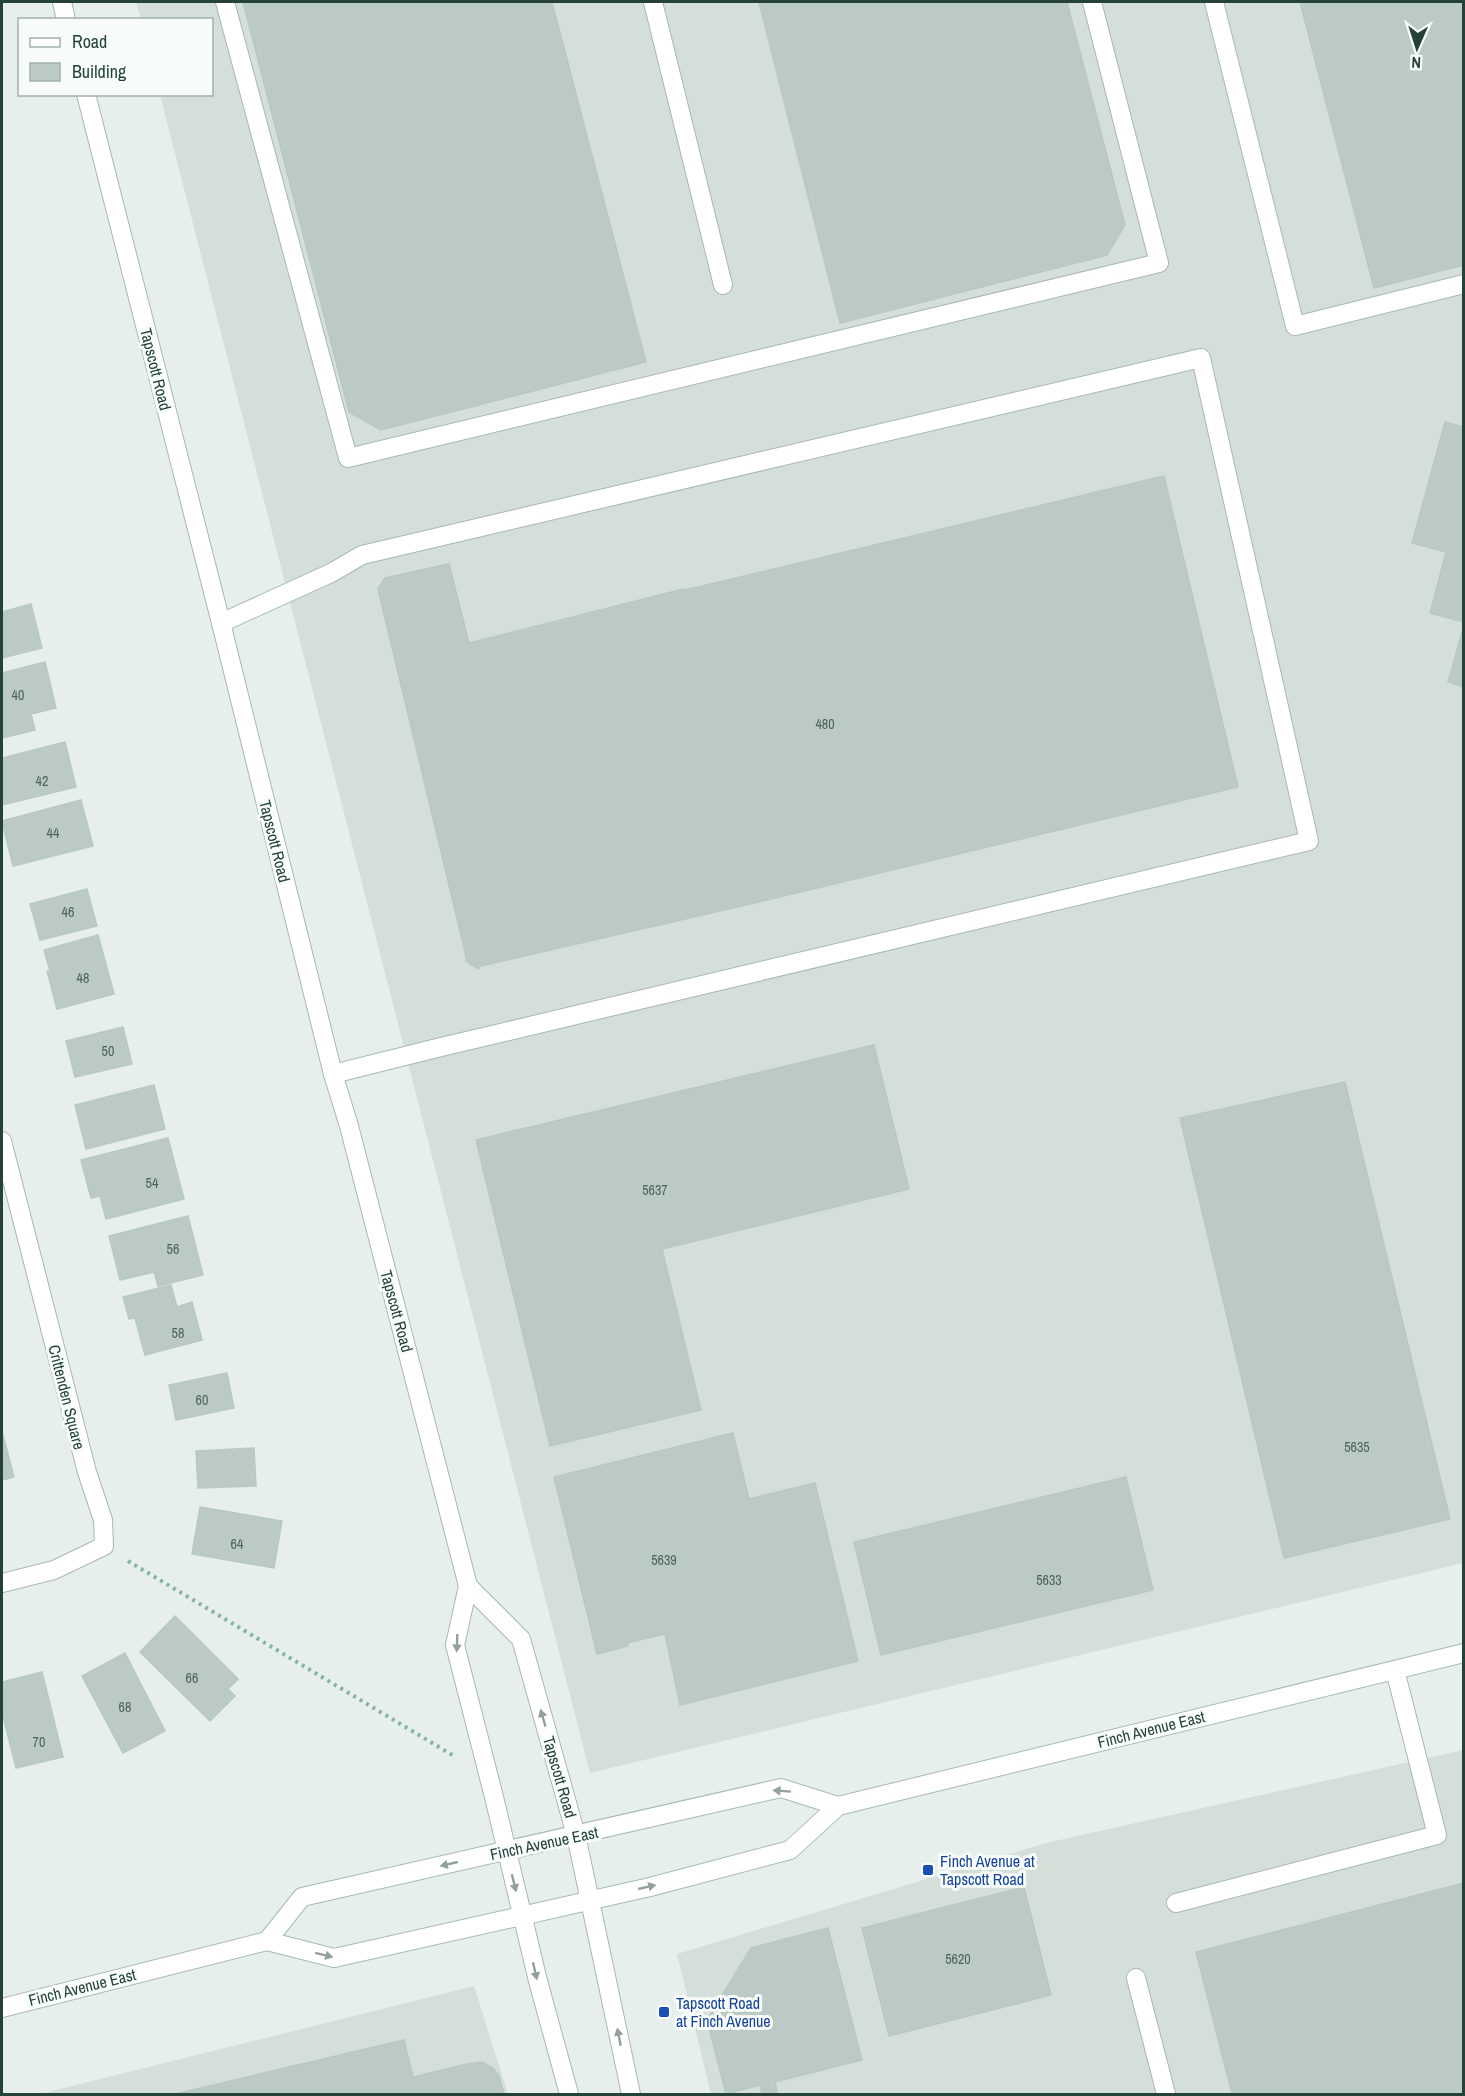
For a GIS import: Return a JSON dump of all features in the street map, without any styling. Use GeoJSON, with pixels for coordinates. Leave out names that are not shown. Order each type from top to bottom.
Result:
{"type":"FeatureCollection","features":[{"type":"Feature","properties":{"kind":"street"},"geometry":{"type":"LineString","coordinates":[[62,2],[66,18]]}},
{"type":"Feature","properties":{"kind":"street"},"geometry":{"type":"LineString","coordinates":[[225,2],[348,458],[1159,263],[1092,2]]}},
{"type":"Feature","properties":{"kind":"street"},"geometry":{"type":"LineString","coordinates":[[653,2],[723,285]]}},
{"type":"Feature","properties":{"kind":"street"},"geometry":{"type":"LineString","coordinates":[[1214,2],[1295,326],[1464,284]]}},
{"type":"Feature","properties":{"kind":"street","name":"Tapscott Road"},"geometry":{"type":"LineString","coordinates":[[87,96],[333,1074],[349,1126],[468,1586],[455,1645],[538,1981],[569,2094]]}},
{"type":"Feature","properties":{"kind":"street"},"geometry":{"type":"LineString","coordinates":[[221,623],[331,573],[362,555],[1201,358],[1309,841],[333,1074]]}},
{"type":"Feature","properties":{"kind":"street","name":"Crittenden Square"},"geometry":{"type":"LineString","coordinates":[[2,1141],[87,1472],[103,1520],[104,1546]]}},
{"type":"Feature","properties":{"kind":"street"},"geometry":{"type":"LineString","coordinates":[[2,1583],[54,1570],[104,1546]]}},
{"type":"Feature","properties":{"kind":"street","name":"Tapscott Road"},"geometry":{"type":"LineString","coordinates":[[468,1586],[521,1639],[576,1835],[631,2094]]}},
{"type":"Feature","properties":{"kind":"street","name":"Finch Avenue East"},"geometry":{"type":"LineString","coordinates":[[2,2008],[267,1941],[334,1958],[650,1887],[790,1850],[838,1806],[1464,1653]]}},
{"type":"Feature","properties":{"kind":"street"},"geometry":{"type":"LineString","coordinates":[[1176,1903],[1437,1835],[1395,1670]]}},
{"type":"Feature","properties":{"kind":"street","name":"Finch Avenue East"},"geometry":{"type":"LineString","coordinates":[[267,1941],[302,1897],[781,1788],[838,1806]]}},
{"type":"Feature","properties":{"kind":"street"},"geometry":{"type":"LineString","coordinates":[[1136,1978],[1166,2094]]}},
{"type":"Feature","properties":{"kind":"path"},"geometry":{"type":"LineString","coordinates":[[104,1546],[445,1751],[487,1772]]}},
{"type":"Feature","properties":{"kind":"shaded area"},"geometry":{"type":"Polygon","coordinates":[[[136,2],[1463,2],[1463,1563],[590,1773],[160,96],[213,96],[213,18],[141,18],[136,2]]]}},
{"type":"Feature","properties":{"kind":"shaded area"},"geometry":{"type":"Polygon","coordinates":[[[1463,1750],[1463,2094],[711,2094],[677,1954],[1046,1843],[1463,1750]]]}},
{"type":"Feature","properties":{"kind":"shaded area"},"geometry":{"type":"Polygon","coordinates":[[[474,1986],[508,2094],[40,2094],[474,1986]]]}},
{"type":"Feature","properties":{"kind":"building"},"geometry":{"type":"Polygon","coordinates":[[[243,2],[552,2],[646,362],[381,430],[349,412],[243,2]]]}},
{"type":"Feature","properties":{"kind":"building"},"geometry":{"type":"Polygon","coordinates":[[[759,2],[1067,2],[1125,225],[1107,255],[840,323],[759,2]]]}},
{"type":"Feature","properties":{"kind":"building"},"geometry":{"type":"Polygon","coordinates":[[[1300,2],[1464,2],[1464,265],[1374,288],[1300,2]]]}},
{"type":"Feature","properties":{"kind":"building"},"geometry":{"type":"Polygon","coordinates":[[[1445,422],[1464,427],[1464,622],[1430,613],[1446,552],[1412,543],[1445,422]]]}},
{"type":"Feature","properties":{"kind":"building"},"geometry":{"type":"Polygon","coordinates":[[[1164,476],[1238,787],[481,966],[478,969],[466,961],[378,589],[385,578],[449,564],[469,643],[683,589],[1164,476]]]}},
{"type":"Feature","properties":{"kind":"building"},"geometry":{"type":"Polygon","coordinates":[[[31,604],[42,648],[2,658],[2,612],[31,604]]]}},
{"type":"Feature","properties":{"kind":"building"},"geometry":{"type":"Polygon","coordinates":[[[1464,625],[1464,687],[1448,682],[1464,625]]]}},
{"type":"Feature","properties":{"kind":"building"},"geometry":{"type":"Polygon","coordinates":[[[45,662],[56,708],[31,714],[35,730],[2,738],[2,673],[45,662]]]}},
{"type":"Feature","properties":{"kind":"building"},"geometry":{"type":"Polygon","coordinates":[[[65,742],[76,787],[2,805],[2,758],[65,742]]]}},
{"type":"Feature","properties":{"kind":"building"},"geometry":{"type":"Polygon","coordinates":[[[81,800],[93,846],[13,866],[2,821],[81,800]]]}},
{"type":"Feature","properties":{"kind":"building"},"geometry":{"type":"Polygon","coordinates":[[[87,889],[97,926],[40,940],[30,904],[87,889]]]}},
{"type":"Feature","properties":{"kind":"building"},"geometry":{"type":"Polygon","coordinates":[[[98,935],[114,994],[57,1009],[44,950],[98,935]]]}},
{"type":"Feature","properties":{"kind":"building"},"geometry":{"type":"Polygon","coordinates":[[[123,1027],[132,1064],[75,1077],[66,1041],[123,1027]]]}},
{"type":"Feature","properties":{"kind":"building"},"geometry":{"type":"Polygon","coordinates":[[[874,1045],[909,1189],[662,1249],[701,1410],[550,1446],[476,1140],[874,1045]]]}},
{"type":"Feature","properties":{"kind":"building"},"geometry":{"type":"Polygon","coordinates":[[[1345,1082],[1450,1519],[1284,1558],[1180,1118],[1345,1082]]]}},
{"type":"Feature","properties":{"kind":"building"},"geometry":{"type":"Polygon","coordinates":[[[154,1085],[165,1129],[86,1149],[75,1105],[154,1085]]]}},
{"type":"Feature","properties":{"kind":"building"},"geometry":{"type":"Polygon","coordinates":[[[168,1138],[184,1199],[106,1219],[100,1196],[91,1198],[81,1160],[168,1138]]]}},
{"type":"Feature","properties":{"kind":"building"},"geometry":{"type":"Polygon","coordinates":[[[188,1216],[203,1275],[158,1286],[154,1272],[120,1280],[109,1236],[188,1216]]]}},
{"type":"Feature","properties":{"kind":"building"},"geometry":{"type":"Polygon","coordinates":[[[171,1285],[177,1307],[192,1302],[202,1340],[145,1355],[135,1318],[129,1319],[123,1297],[171,1285]]]}},
{"type":"Feature","properties":{"kind":"building"},"geometry":{"type":"Polygon","coordinates":[[[227,1373],[234,1408],[176,1420],[169,1385],[227,1373]]]}},
{"type":"Feature","properties":{"kind":"building"},"geometry":{"type":"Polygon","coordinates":[[[2,1431],[14,1477],[2,1480],[2,1431]]]}},
{"type":"Feature","properties":{"kind":"building"},"geometry":{"type":"Polygon","coordinates":[[[733,1433],[749,1499],[815,1483],[858,1661],[680,1705],[665,1634],[627,1643],[628,1646],[597,1654],[554,1477],[733,1433]]]}},
{"type":"Feature","properties":{"kind":"building"},"geometry":{"type":"Polygon","coordinates":[[[254,1448],[256,1486],[198,1488],[196,1451],[254,1448]]]}},
{"type":"Feature","properties":{"kind":"building"},"geometry":{"type":"Polygon","coordinates":[[[1126,1477],[1153,1590],[881,1655],[854,1542],[1126,1477]]]}},
{"type":"Feature","properties":{"kind":"building"},"geometry":{"type":"Polygon","coordinates":[[[200,1507],[282,1521],[274,1568],[192,1554],[200,1507]]]}},
{"type":"Feature","properties":{"kind":"building"},"geometry":{"type":"Polygon","coordinates":[[[175,1616],[238,1679],[228,1689],[235,1696],[210,1721],[140,1652],[175,1616]]]}},
{"type":"Feature","properties":{"kind":"building"},"geometry":{"type":"Polygon","coordinates":[[[125,1653],[165,1731],[123,1753],[82,1676],[125,1653]]]}},
{"type":"Feature","properties":{"kind":"building"},"geometry":{"type":"Polygon","coordinates":[[[42,1672],[63,1757],[16,1768],[2,1712],[2,1682],[42,1672]]]}},
{"type":"Feature","properties":{"kind":"building"},"geometry":{"type":"Polygon","coordinates":[[[1464,1883],[1464,2094],[1232,2094],[1196,1952],[1464,1883]]]}},
{"type":"Feature","properties":{"kind":"building"},"geometry":{"type":"Polygon","coordinates":[[[1024,1887],[1051,1995],[889,2036],[862,1928],[1024,1887]]]}},
{"type":"Feature","properties":{"kind":"building"},"geometry":{"type":"Polygon","coordinates":[[[828,1928],[862,2060],[775,2082],[777,2092],[762,2094],[760,2085],[726,2094],[707,2020],[751,1948],[828,1928]]]}},
{"type":"Feature","properties":{"kind":"building"},"geometry":{"type":"Polygon","coordinates":[[[404,2040],[413,2077],[482,2062],[493,2068],[499,2076],[504,2094],[175,2094],[404,2040]]]}},
{"type":"Feature","properties":{"kind":"place","name":"Finch Avenue at Tapscott Road"},"geometry":{"type":"Point","coordinates":[928,1870]}},
{"type":"Feature","properties":{"kind":"place","name":"Tapscott Road at Finch Avenue"},"geometry":{"type":"Point","coordinates":[664,2012]}}]}
